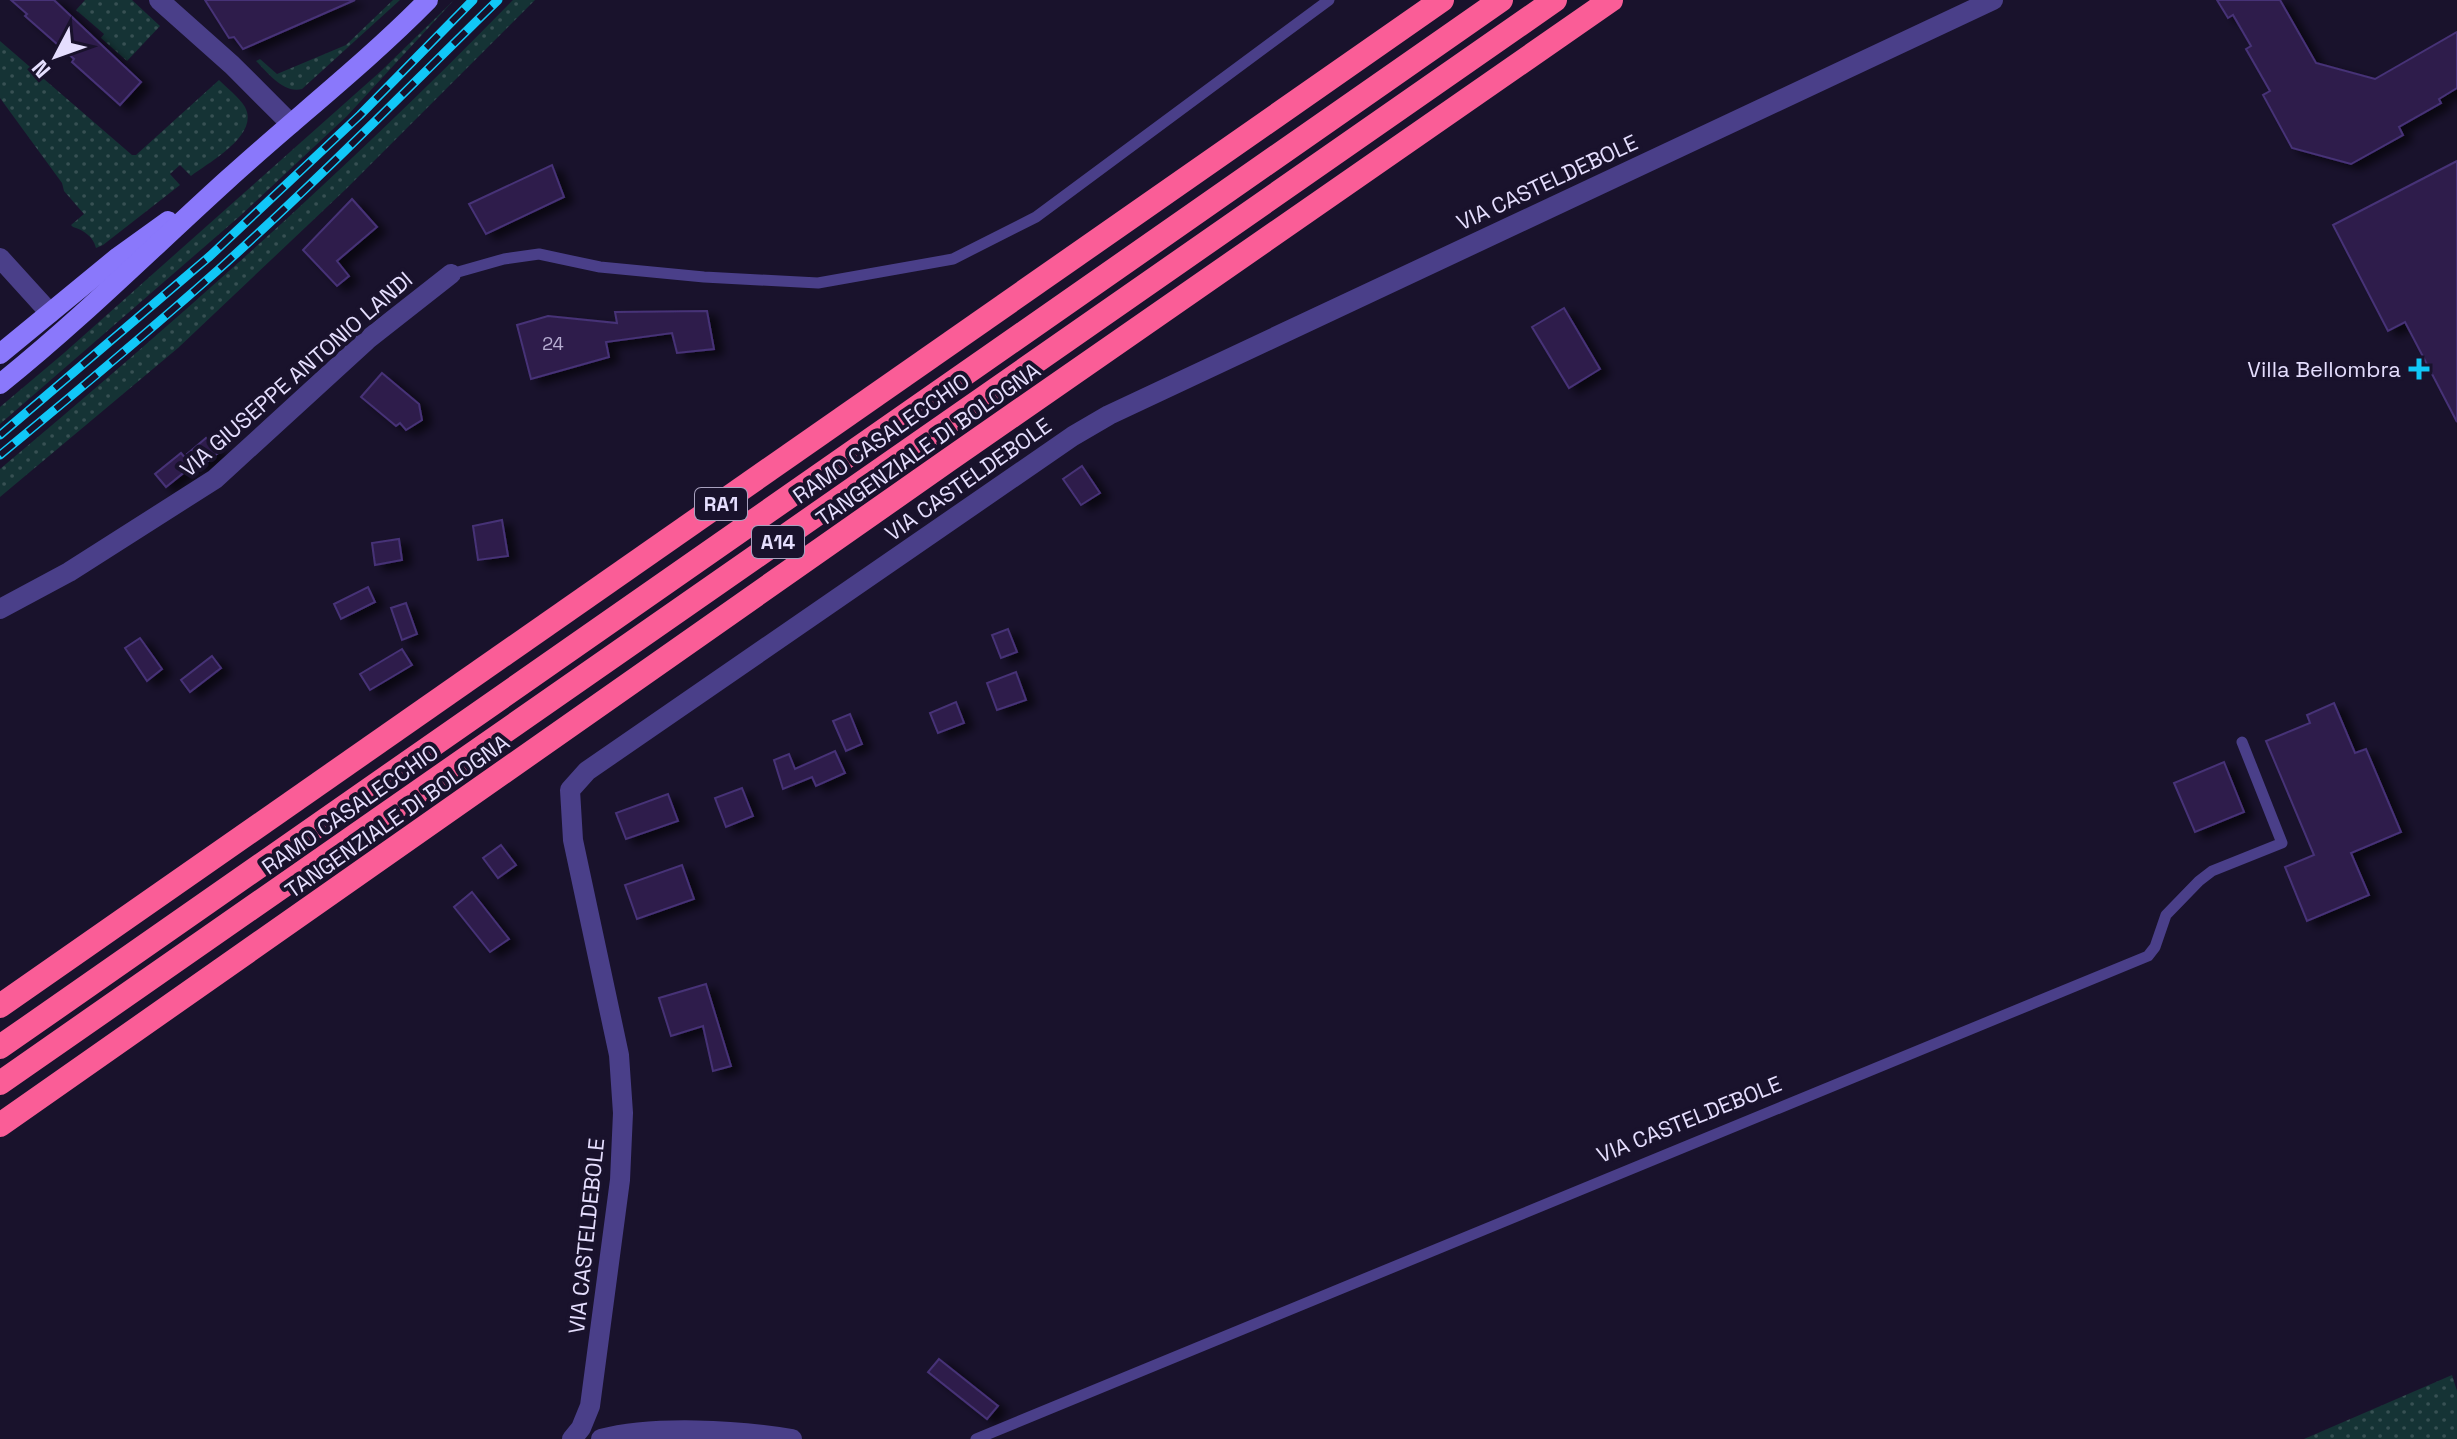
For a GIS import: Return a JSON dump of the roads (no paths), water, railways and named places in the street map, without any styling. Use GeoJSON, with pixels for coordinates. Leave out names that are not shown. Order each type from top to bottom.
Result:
{"type":"FeatureCollection","features":[{"type":"Feature","properties":{"kind":"highway","name":"RA1"},"geometry":{"type":"LineString","coordinates":[[0,1006],[1442,0]]}},
{"type":"Feature","properties":{"kind":"highway","name":"RAMO CASALECCHIO"},"geometry":{"type":"LineString","coordinates":[[0,1047],[1501,0]]}},
{"type":"Feature","properties":{"kind":"highway","name":"RAMO CASALECCHIO"},"geometry":{"type":"LineString","coordinates":[[0,1083],[1555,0]]}},
{"type":"Feature","properties":{"kind":"highway","name":"TANGENZIALE DI BOLOGNA"},"geometry":{"type":"LineString","coordinates":[[0,1125],[1611,0]]}},
{"type":"Feature","properties":{"kind":"main road"},"geometry":{"type":"LineString","coordinates":[[0,384],[395,34],[428,0]]}},
{"type":"Feature","properties":{"kind":"main road"},"geometry":{"type":"LineString","coordinates":[[0,354],[127,251],[230,177]]}},
{"type":"Feature","properties":{"kind":"street"},"geometry":{"type":"LineString","coordinates":[[159,0],[232,65],[291,124]]}},
{"type":"Feature","properties":{"kind":"street","name":"VIA CASTELDEBOLE"},"geometry":{"type":"LineString","coordinates":[[572,1439],[581,1428],[590,1406],[620,1180],[623,1113],[619,1055],[573,840],[570,790],[587,771],[1073,436],[1109,415],[1968,7],[1993,0]]}},
{"type":"Feature","properties":{"kind":"street"},"geometry":{"type":"LineString","coordinates":[[0,258],[50,313]]}},
{"type":"Feature","properties":{"kind":"street","name":"VIA GIUSEPPE ANTONIO LANDI"},"geometry":{"type":"LineString","coordinates":[[0,609],[69,572],[215,479],[367,340],[451,274]]}},
{"type":"Feature","properties":{"kind":"street"},"geometry":{"type":"LineString","coordinates":[[590,1406],[602,1424],[622,1435]]}},
{"type":"Feature","properties":{"kind":"street"},"geometry":{"type":"LineString","coordinates":[[601,1439],[683,1432],[764,1434],[792,1439]]}},
{"type":"Feature","properties":{"kind":"lane","name":"VIA GIUSEPPE ANTONIO LANDI"},"geometry":{"type":"LineString","coordinates":[[451,274],[504,259],[539,254],[600,267],[818,283],[953,259],[1036,217],[1329,0]]}},
{"type":"Feature","properties":{"kind":"lane","name":"VIA CASTELDEBOLE"},"geometry":{"type":"LineString","coordinates":[[976,1439],[2148,956],[2155,947],[2166,915],[2199,881],[2212,871],[2282,843],[2242,742]]}},
{"type":"Feature","properties":{"kind":"railway"},"geometry":{"type":"LineString","coordinates":[[0,435],[210,256],[360,115],[473,0]]}},
{"type":"Feature","properties":{"kind":"railway"},"geometry":{"type":"LineString","coordinates":[[0,455],[218,270],[498,0]]}},
{"type":"Feature","properties":{"kind":"place","name":"Villa Bellombra"},"geometry":{"type":"Point","coordinates":[2419,369]}}]}
